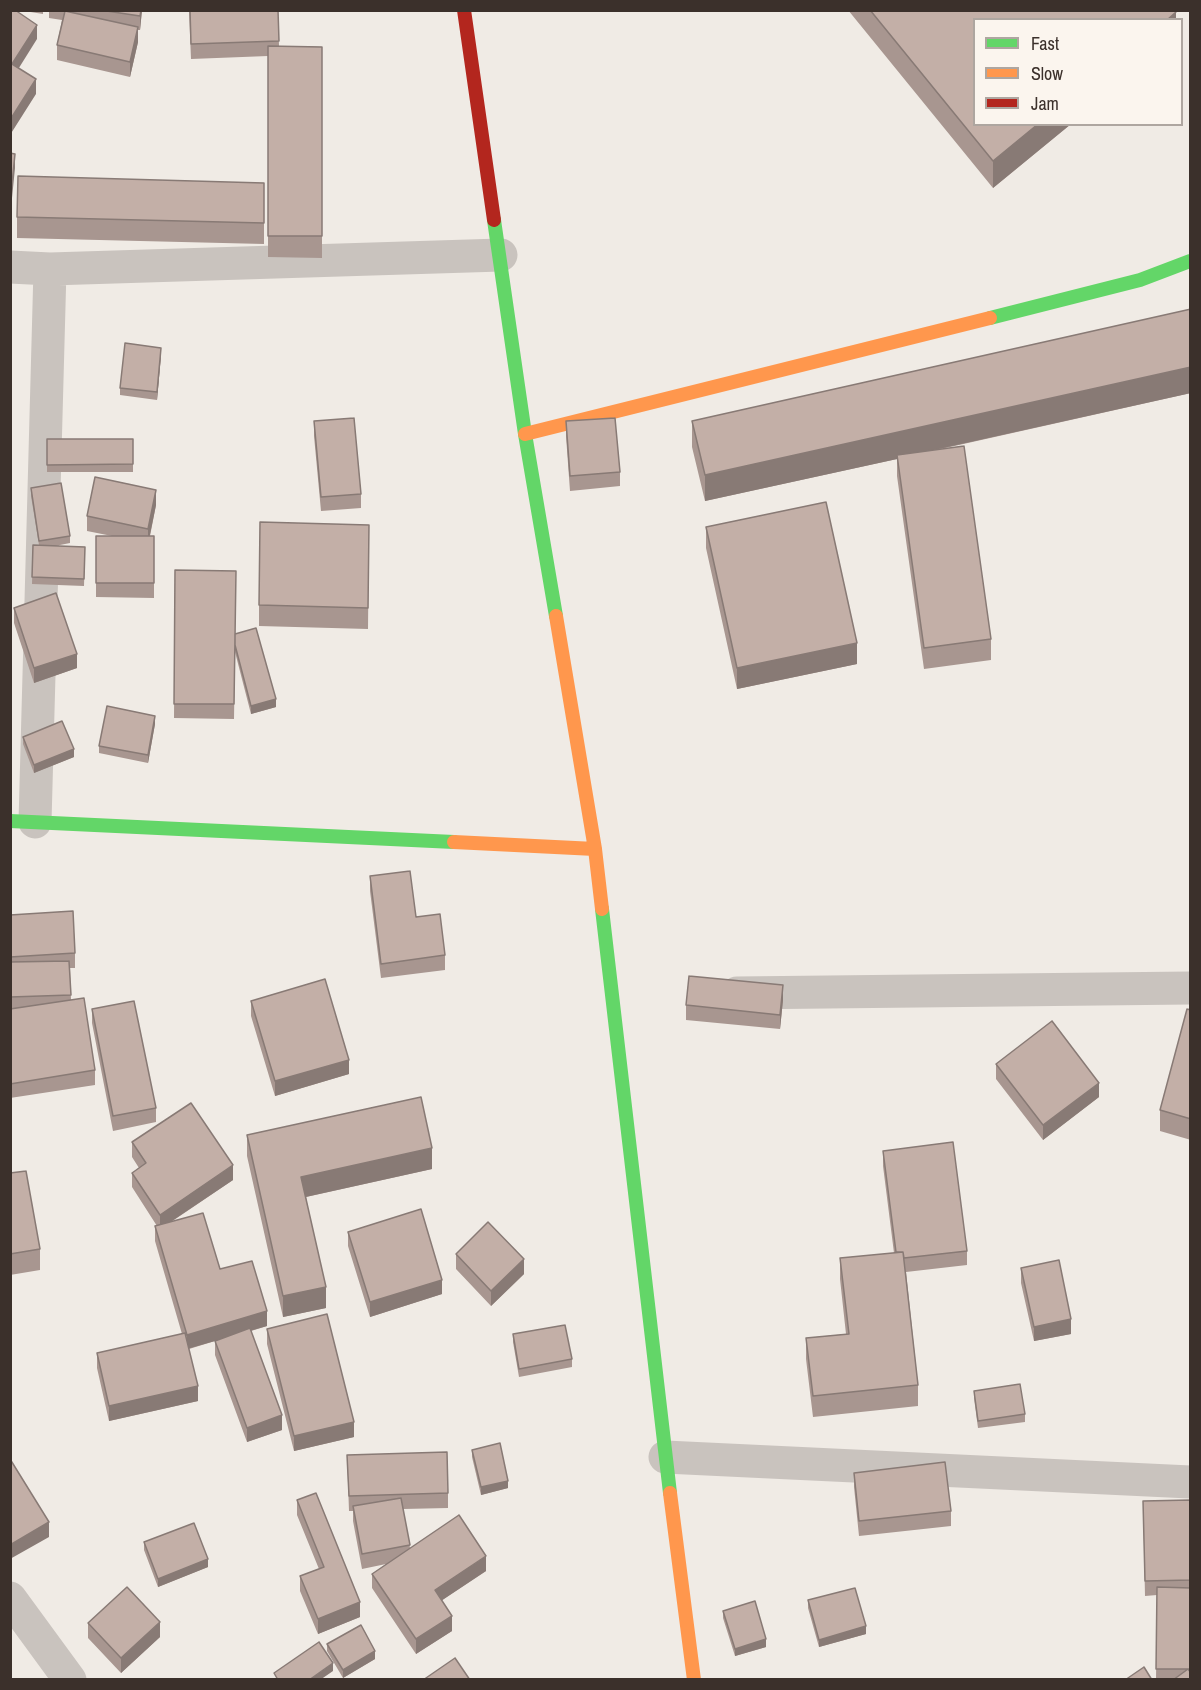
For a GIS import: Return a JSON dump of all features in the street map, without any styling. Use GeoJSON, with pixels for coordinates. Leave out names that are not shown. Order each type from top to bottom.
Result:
{"type":"FeatureCollection","features":[{"type":"Feature","properties":{"kind":"main road"},"geometry":{"type":"LineString","coordinates":[[464,10],[525,434],[595,849],[665,1457],[694,1680]]}},
{"type":"Feature","properties":{"kind":"main road"},"geometry":{"type":"LineString","coordinates":[[525,434],[1140,280],[1191,261]]}},
{"type":"Feature","properties":{"kind":"main road"},"geometry":{"type":"LineString","coordinates":[[23,822],[595,849]]}},
{"type":"Feature","properties":{"kind":"street"},"geometry":{"type":"LineString","coordinates":[[10,267],[50,270],[501,255]]}},
{"type":"Feature","properties":{"kind":"street"},"geometry":{"type":"LineString","coordinates":[[23,822],[50,270]]}},
{"type":"Feature","properties":{"kind":"street"},"geometry":{"type":"LineString","coordinates":[[732,993],[1191,988]]}},
{"type":"Feature","properties":{"kind":"street"},"geometry":{"type":"LineString","coordinates":[[665,1457],[1191,1482]]}},
{"type":"Feature","properties":{"kind":"street"},"geometry":{"type":"LineString","coordinates":[[10,1598],[70,1680]]}},
{"type":"Feature","properties":{"kind":"building"},"geometry":{"type":"Polygon","coordinates":[[[10,10],[15,10],[37,25],[12,64],[36,79],[10,120],[10,10]]]}},
{"type":"Feature","properties":{"kind":"building"},"geometry":{"type":"Polygon","coordinates":[[[100,10],[141,10],[140,16],[100,10]]]}},
{"type":"Feature","properties":{"kind":"building"},"geometry":{"type":"Polygon","coordinates":[[[190,10],[278,10],[279,41],[191,44],[190,10]]]}},
{"type":"Feature","properties":{"kind":"building"},"geometry":{"type":"Polygon","coordinates":[[[870,10],[1175,10],[1176,12],[1169,18],[973,18],[973,126],[1036,126],[993,161],[870,10]]]}},
{"type":"Feature","properties":{"kind":"building"},"geometry":{"type":"Polygon","coordinates":[[[65,11],[138,27],[130,62],[57,45],[65,11]]]}},
{"type":"Feature","properties":{"kind":"building"},"geometry":{"type":"Polygon","coordinates":[[[268,46],[322,47],[322,236],[268,236],[268,46]]]}},
{"type":"Feature","properties":{"kind":"building"},"geometry":{"type":"Polygon","coordinates":[[[10,153],[15,154],[10,203],[10,153]]]}},
{"type":"Feature","properties":{"kind":"building"},"geometry":{"type":"Polygon","coordinates":[[[18,176],[264,183],[264,223],[17,217],[18,176]]]}},
{"type":"Feature","properties":{"kind":"building"},"geometry":{"type":"Polygon","coordinates":[[[1191,309],[1191,367],[705,475],[692,421],[1191,309]]]}},
{"type":"Feature","properties":{"kind":"building"},"geometry":{"type":"Polygon","coordinates":[[[125,343],[161,348],[157,392],[120,388],[125,343]]]}},
{"type":"Feature","properties":{"kind":"building"},"geometry":{"type":"Polygon","coordinates":[[[354,418],[361,494],[321,497],[314,421],[354,418]]]}},
{"type":"Feature","properties":{"kind":"building"},"geometry":{"type":"Polygon","coordinates":[[[615,418],[620,472],[570,476],[566,421],[615,418]]]}},
{"type":"Feature","properties":{"kind":"building"},"geometry":{"type":"Polygon","coordinates":[[[47,439],[133,439],[133,464],[47,465],[47,439]]]}},
{"type":"Feature","properties":{"kind":"building"},"geometry":{"type":"Polygon","coordinates":[[[964,446],[991,639],[924,648],[897,455],[964,446]]]}},
{"type":"Feature","properties":{"kind":"building"},"geometry":{"type":"Polygon","coordinates":[[[95,477],[156,490],[148,529],[87,516],[95,477]]]}},
{"type":"Feature","properties":{"kind":"building"},"geometry":{"type":"Polygon","coordinates":[[[61,483],[70,536],[39,541],[31,488],[61,483]]]}},
{"type":"Feature","properties":{"kind":"building"},"geometry":{"type":"Polygon","coordinates":[[[826,502],[857,643],[737,668],[706,527],[826,502]]]}},
{"type":"Feature","properties":{"kind":"building"},"geometry":{"type":"Polygon","coordinates":[[[260,522],[369,525],[368,608],[259,605],[260,522]]]}},
{"type":"Feature","properties":{"kind":"building"},"geometry":{"type":"Polygon","coordinates":[[[96,536],[154,536],[154,583],[96,583],[96,536]]]}},
{"type":"Feature","properties":{"kind":"building"},"geometry":{"type":"Polygon","coordinates":[[[33,545],[85,547],[84,579],[32,577],[33,545]]]}},
{"type":"Feature","properties":{"kind":"building"},"geometry":{"type":"Polygon","coordinates":[[[175,570],[236,571],[234,704],[174,704],[175,570]]]}},
{"type":"Feature","properties":{"kind":"building"},"geometry":{"type":"Polygon","coordinates":[[[56,593],[77,654],[34,668],[14,608],[56,593]]]}},
{"type":"Feature","properties":{"kind":"building"},"geometry":{"type":"Polygon","coordinates":[[[256,628],[276,699],[251,706],[235,645],[235,634],[256,628]]]}},
{"type":"Feature","properties":{"kind":"building"},"geometry":{"type":"Polygon","coordinates":[[[107,706],[155,716],[148,755],[99,746],[107,706]]]}},
{"type":"Feature","properties":{"kind":"building"},"geometry":{"type":"Polygon","coordinates":[[[62,721],[74,749],[34,765],[23,737],[62,721]]]}},
{"type":"Feature","properties":{"kind":"building"},"geometry":{"type":"Polygon","coordinates":[[[410,871],[416,917],[440,914],[445,955],[381,964],[370,876],[410,871]]]}},
{"type":"Feature","properties":{"kind":"building"},"geometry":{"type":"Polygon","coordinates":[[[73,911],[75,953],[10,957],[10,915],[73,911]]]}},
{"type":"Feature","properties":{"kind":"building"},"geometry":{"type":"Polygon","coordinates":[[[69,961],[71,995],[10,997],[10,962],[69,961]]]}},
{"type":"Feature","properties":{"kind":"building"},"geometry":{"type":"Polygon","coordinates":[[[689,976],[783,985],[780,1015],[686,1005],[689,976]]]}},
{"type":"Feature","properties":{"kind":"building"},"geometry":{"type":"Polygon","coordinates":[[[325,979],[349,1060],[275,1081],[251,1001],[325,979]]]}},
{"type":"Feature","properties":{"kind":"building"},"geometry":{"type":"Polygon","coordinates":[[[84,998],[95,1070],[10,1084],[10,1009],[84,998]]]}},
{"type":"Feature","properties":{"kind":"building"},"geometry":{"type":"Polygon","coordinates":[[[134,1001],[156,1108],[113,1116],[92,1009],[134,1001]]]}},
{"type":"Feature","properties":{"kind":"building"},"geometry":{"type":"Polygon","coordinates":[[[1187,1009],[1191,1010],[1191,1119],[1160,1110],[1187,1009]]]}},
{"type":"Feature","properties":{"kind":"building"},"geometry":{"type":"Polygon","coordinates":[[[1052,1021],[1099,1083],[1043,1125],[996,1064],[1052,1021]]]}},
{"type":"Feature","properties":{"kind":"building"},"geometry":{"type":"Polygon","coordinates":[[[421,1097],[432,1148],[301,1177],[326,1287],[283,1296],[247,1135],[421,1097]]]}},
{"type":"Feature","properties":{"kind":"building"},"geometry":{"type":"Polygon","coordinates":[[[191,1103],[233,1165],[160,1215],[132,1173],[146,1163],[132,1142],[191,1103]]]}},
{"type":"Feature","properties":{"kind":"building"},"geometry":{"type":"Polygon","coordinates":[[[953,1142],[967,1251],[904,1258],[903,1252],[896,1252],[883,1151],[953,1142]]]}},
{"type":"Feature","properties":{"kind":"building"},"geometry":{"type":"Polygon","coordinates":[[[26,1171],[40,1249],[10,1254],[10,1173],[26,1171]]]}},
{"type":"Feature","properties":{"kind":"building"},"geometry":{"type":"Polygon","coordinates":[[[421,1209],[442,1280],[370,1302],[348,1232],[421,1209]]]}},
{"type":"Feature","properties":{"kind":"building"},"geometry":{"type":"Polygon","coordinates":[[[203,1213],[220,1269],[252,1261],[267,1311],[187,1335],[155,1226],[203,1213]]]}},
{"type":"Feature","properties":{"kind":"building"},"geometry":{"type":"Polygon","coordinates":[[[488,1222],[524,1259],[491,1291],[456,1254],[488,1222]]]}},
{"type":"Feature","properties":{"kind":"building"},"geometry":{"type":"Polygon","coordinates":[[[903,1252],[918,1385],[813,1396],[806,1338],[849,1334],[840,1258],[903,1252]]]}},
{"type":"Feature","properties":{"kind":"building"},"geometry":{"type":"Polygon","coordinates":[[[1059,1260],[1071,1319],[1034,1327],[1021,1268],[1059,1260]]]}},
{"type":"Feature","properties":{"kind":"building"},"geometry":{"type":"Polygon","coordinates":[[[327,1314],[354,1422],[294,1436],[267,1329],[327,1314]]]}},
{"type":"Feature","properties":{"kind":"building"},"geometry":{"type":"Polygon","coordinates":[[[565,1325],[572,1359],[519,1369],[513,1334],[565,1325]]]}},
{"type":"Feature","properties":{"kind":"building"},"geometry":{"type":"Polygon","coordinates":[[[250,1328],[282,1415],[247,1428],[215,1341],[250,1328]]]}},
{"type":"Feature","properties":{"kind":"building"},"geometry":{"type":"Polygon","coordinates":[[[185,1333],[198,1386],[109,1406],[97,1353],[185,1333]]]}},
{"type":"Feature","properties":{"kind":"building"},"geometry":{"type":"Polygon","coordinates":[[[1020,1384],[1025,1414],[978,1421],[974,1391],[1020,1384]]]}},
{"type":"Feature","properties":{"kind":"building"},"geometry":{"type":"Polygon","coordinates":[[[500,1443],[508,1481],[481,1487],[472,1450],[500,1443]]]}},
{"type":"Feature","properties":{"kind":"building"},"geometry":{"type":"Polygon","coordinates":[[[447,1452],[448,1493],[349,1496],[347,1455],[447,1452]]]}},
{"type":"Feature","properties":{"kind":"building"},"geometry":{"type":"Polygon","coordinates":[[[10,1459],[49,1522],[10,1545],[10,1459]]]}},
{"type":"Feature","properties":{"kind":"building"},"geometry":{"type":"Polygon","coordinates":[[[945,1462],[951,1511],[859,1521],[854,1473],[945,1462]]]}},
{"type":"Feature","properties":{"kind":"building"},"geometry":{"type":"Polygon","coordinates":[[[316,1493],[360,1602],[318,1619],[300,1576],[324,1567],[297,1500],[316,1493]]]}},
{"type":"Feature","properties":{"kind":"building"},"geometry":{"type":"Polygon","coordinates":[[[401,1498],[410,1545],[362,1554],[353,1506],[401,1498]]]}},
{"type":"Feature","properties":{"kind":"building"},"geometry":{"type":"Polygon","coordinates":[[[1191,1500],[1191,1580],[1145,1581],[1143,1501],[1191,1500]]]}},
{"type":"Feature","properties":{"kind":"building"},"geometry":{"type":"Polygon","coordinates":[[[459,1515],[486,1556],[435,1590],[452,1616],[416,1639],[372,1574],[459,1515]]]}},
{"type":"Feature","properties":{"kind":"building"},"geometry":{"type":"Polygon","coordinates":[[[194,1523],[208,1559],[158,1579],[144,1542],[194,1523]]]}},
{"type":"Feature","properties":{"kind":"building"},"geometry":{"type":"Polygon","coordinates":[[[127,1587],[160,1622],[121,1658],[88,1623],[127,1587]]]}},
{"type":"Feature","properties":{"kind":"building"},"geometry":{"type":"Polygon","coordinates":[[[1157,1587],[1191,1588],[1191,1669],[1156,1669],[1157,1587]]]}},
{"type":"Feature","properties":{"kind":"building"},"geometry":{"type":"Polygon","coordinates":[[[855,1588],[866,1626],[819,1640],[808,1600],[855,1588]]]}},
{"type":"Feature","properties":{"kind":"building"},"geometry":{"type":"Polygon","coordinates":[[[755,1601],[766,1639],[735,1649],[723,1611],[755,1601]]]}},
{"type":"Feature","properties":{"kind":"building"},"geometry":{"type":"Polygon","coordinates":[[[361,1625],[375,1651],[343,1670],[327,1644],[361,1625]]]}},
{"type":"Feature","properties":{"kind":"building"},"geometry":{"type":"Polygon","coordinates":[[[319,1642],[333,1663],[309,1680],[278,1680],[274,1673],[319,1642]]]}},
{"type":"Feature","properties":{"kind":"building"},"geometry":{"type":"Polygon","coordinates":[[[455,1658],[470,1680],[423,1680],[455,1658]]]}},
{"type":"Feature","properties":{"kind":"building"},"geometry":{"type":"Polygon","coordinates":[[[1144,1667],[1152,1680],[1125,1680],[1144,1667]]]}},
{"type":"Feature","properties":{"kind":"building"},"geometry":{"type":"Polygon","coordinates":[[[1188,1669],[1191,1673],[1191,1680],[1173,1680],[1188,1669]]]}},
{"type":"Feature","properties":{"kind":"traffic: fast"},"geometry":{"type":"LineString","coordinates":[[494,220],[525,434],[556,616]]}},
{"type":"Feature","properties":{"kind":"traffic: fast"},"geometry":{"type":"LineString","coordinates":[[990,318],[1140,280],[1190,261]]}},
{"type":"Feature","properties":{"kind":"traffic: fast"},"geometry":{"type":"LineString","coordinates":[[10,821],[454,842]]}},
{"type":"Feature","properties":{"kind":"traffic: fast"},"geometry":{"type":"LineString","coordinates":[[602,909],[670,1493]]}},
{"type":"Feature","properties":{"kind":"traffic: slow"},"geometry":{"type":"LineString","coordinates":[[525,434],[990,318]]}},
{"type":"Feature","properties":{"kind":"traffic: slow"},"geometry":{"type":"LineString","coordinates":[[556,616],[595,849],[602,909]]}},
{"type":"Feature","properties":{"kind":"traffic: slow"},"geometry":{"type":"LineString","coordinates":[[454,842],[595,849]]}},
{"type":"Feature","properties":{"kind":"traffic: slow"},"geometry":{"type":"LineString","coordinates":[[670,1493],[694,1680]]}},
{"type":"Feature","properties":{"kind":"traffic: jam"},"geometry":{"type":"LineString","coordinates":[[464,10],[494,220]]}}]}
